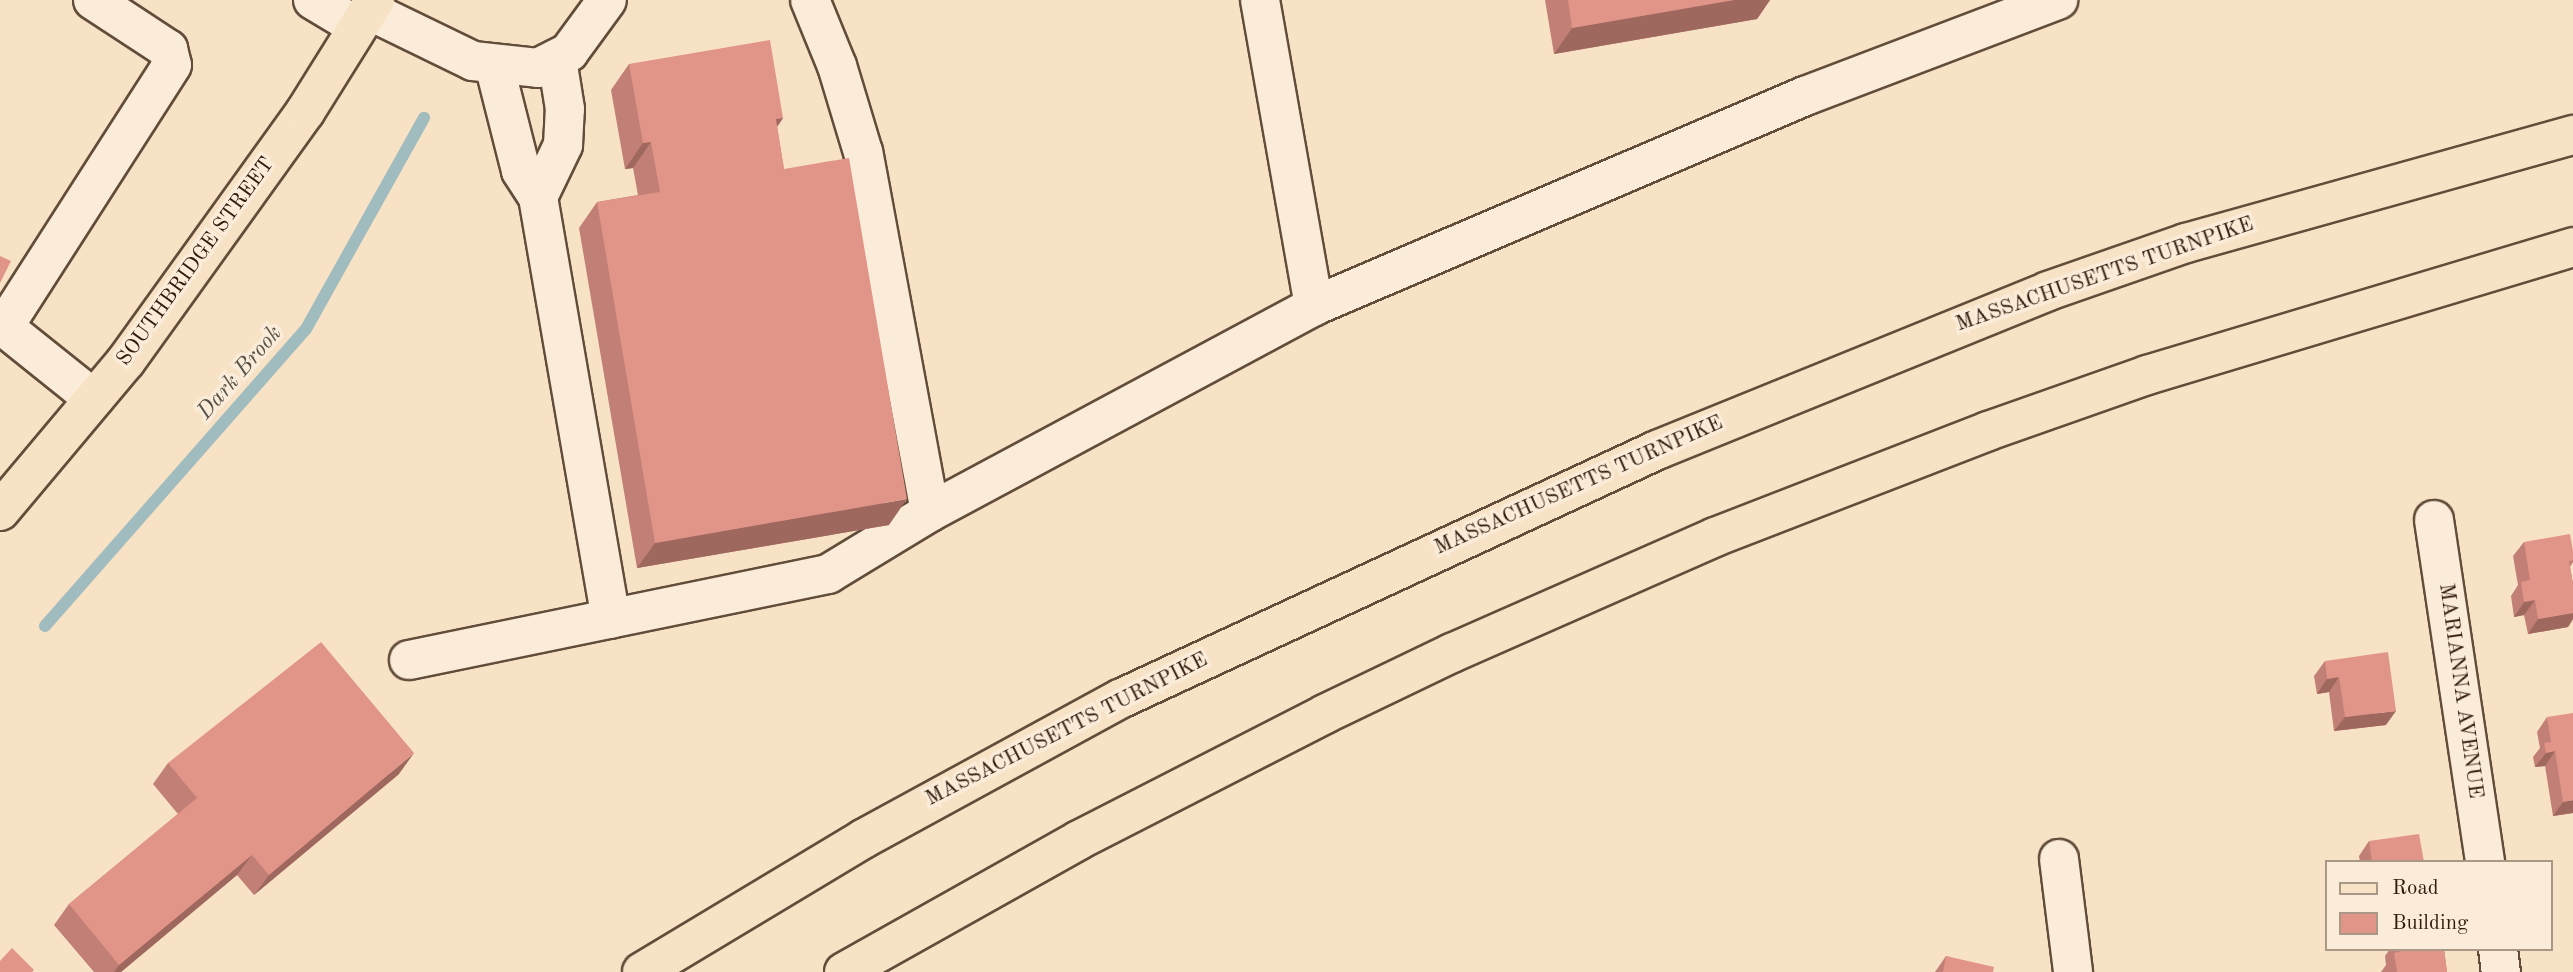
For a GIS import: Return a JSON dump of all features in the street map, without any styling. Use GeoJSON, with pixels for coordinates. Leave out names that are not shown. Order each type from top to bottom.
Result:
{"type":"FeatureCollection","features":[{"type":"Feature","properties":{"kind":"main road","name":"SOUTHBRIDGE STREET"},"geometry":{"type":"LineString","coordinates":[[0,511],[94,399],[305,112],[367,12]]}},
{"type":"Feature","properties":{"kind":"main road","name":"MASSACHUSETTS TURNPIKE"},"geometry":{"type":"LineString","coordinates":[[642,972],[863,839],[1110,705],[1657,450],[1912,344],[2161,252],[2573,135]]}},
{"type":"Feature","properties":{"kind":"main road"},"geometry":{"type":"LineString","coordinates":[[844,972],[1079,840],[1325,715],[1464,648],[1715,537],[1988,431],[2147,375],[2573,247]]}},
{"type":"Feature","properties":{"kind":"street"},"geometry":{"type":"LineString","coordinates":[[93,0],[168,49],[172,65],[4,327],[94,399]]}},
{"type":"Feature","properties":{"kind":"street"},"geometry":{"type":"LineString","coordinates":[[313,0],[367,12],[473,61],[538,68],[569,52],[607,0]]}},
{"type":"Feature","properties":{"kind":"street"},"geometry":{"type":"LineString","coordinates":[[810,0],[837,66],[863,152],[930,512]]}},
{"type":"Feature","properties":{"kind":"street"},"geometry":{"type":"LineString","coordinates":[[1260,0],[1314,306]]}},
{"type":"Feature","properties":{"kind":"street"},"geometry":{"type":"LineString","coordinates":[[408,660],[828,574],[930,512],[1314,306],[1805,96],[2058,0]]}},
{"type":"Feature","properties":{"kind":"street"},"geometry":{"type":"LineString","coordinates":[[538,198],[563,145],[565,109],[557,59]]}},
{"type":"Feature","properties":{"kind":"street"},"geometry":{"type":"LineString","coordinates":[[494,64],[522,171],[538,198],[611,619]]}},
{"type":"Feature","properties":{"kind":"street","name":"MARIANNA AVENUE"},"geometry":{"type":"LineString","coordinates":[[2434,520],[2485,860]]}},
{"type":"Feature","properties":{"kind":"street"},"geometry":{"type":"LineString","coordinates":[[2059,859],[2073,972]]}},
{"type":"Feature","properties":{"kind":"street"},"geometry":{"type":"LineString","coordinates":[[2498,951],[2501,972]]}},
{"type":"Feature","properties":{"kind":"building"},"geometry":{"type":"Polygon","coordinates":[[[1568,0],[1734,0],[1572,28],[1568,0]]]}},
{"type":"Feature","properties":{"kind":"building"},"geometry":{"type":"Polygon","coordinates":[[[770,40],[783,118],[776,119],[784,169],[849,158],[907,499],[655,543],[597,202],[660,192],[651,142],[643,143],[629,64],[770,40]]]}},
{"type":"Feature","properties":{"kind":"building"},"geometry":{"type":"Polygon","coordinates":[[[0,256],[11,261],[0,283],[0,256]]]}},
{"type":"Feature","properties":{"kind":"building"},"geometry":{"type":"Polygon","coordinates":[[[2570,534],[2573,551],[2573,560],[2569,561],[2573,584],[2573,613],[2538,619],[2535,600],[2524,602],[2521,582],[2530,580],[2524,542],[2570,534]]]}},
{"type":"Feature","properties":{"kind":"building"},"geometry":{"type":"Polygon","coordinates":[[[321,642],[414,753],[269,875],[252,855],[119,965],[69,904],[197,798],[168,763],[321,642]]]}},
{"type":"Feature","properties":{"kind":"building"},"geometry":{"type":"Polygon","coordinates":[[[2388,652],[2396,711],[2345,717],[2339,677],[2327,679],[2325,661],[2388,652]]]}},
{"type":"Feature","properties":{"kind":"building"},"geometry":{"type":"Polygon","coordinates":[[[2573,713],[2573,800],[2563,802],[2555,751],[2546,753],[2544,743],[2551,742],[2547,717],[2573,713]]]}},
{"type":"Feature","properties":{"kind":"building"},"geometry":{"type":"Polygon","coordinates":[[[2419,834],[2424,860],[2372,860],[2369,841],[2419,834]]]}},
{"type":"Feature","properties":{"kind":"building"},"geometry":{"type":"Polygon","coordinates":[[[12,948],[34,970],[32,972],[0,972],[0,961],[12,948]]]}},
{"type":"Feature","properties":{"kind":"building"},"geometry":{"type":"Polygon","coordinates":[[[2444,951],[2447,972],[2397,972],[2394,953],[2444,951]]]}},
{"type":"Feature","properties":{"kind":"building"},"geometry":{"type":"Polygon","coordinates":[[[1946,956],[1994,967],[1993,972],[1943,972],[1946,956]]]}},
{"type":"Feature","properties":{"kind":"waterway","name":"Dark Brook"},"geometry":{"type":"LineString","coordinates":[[45,626],[306,329],[424,118]]}}]}
